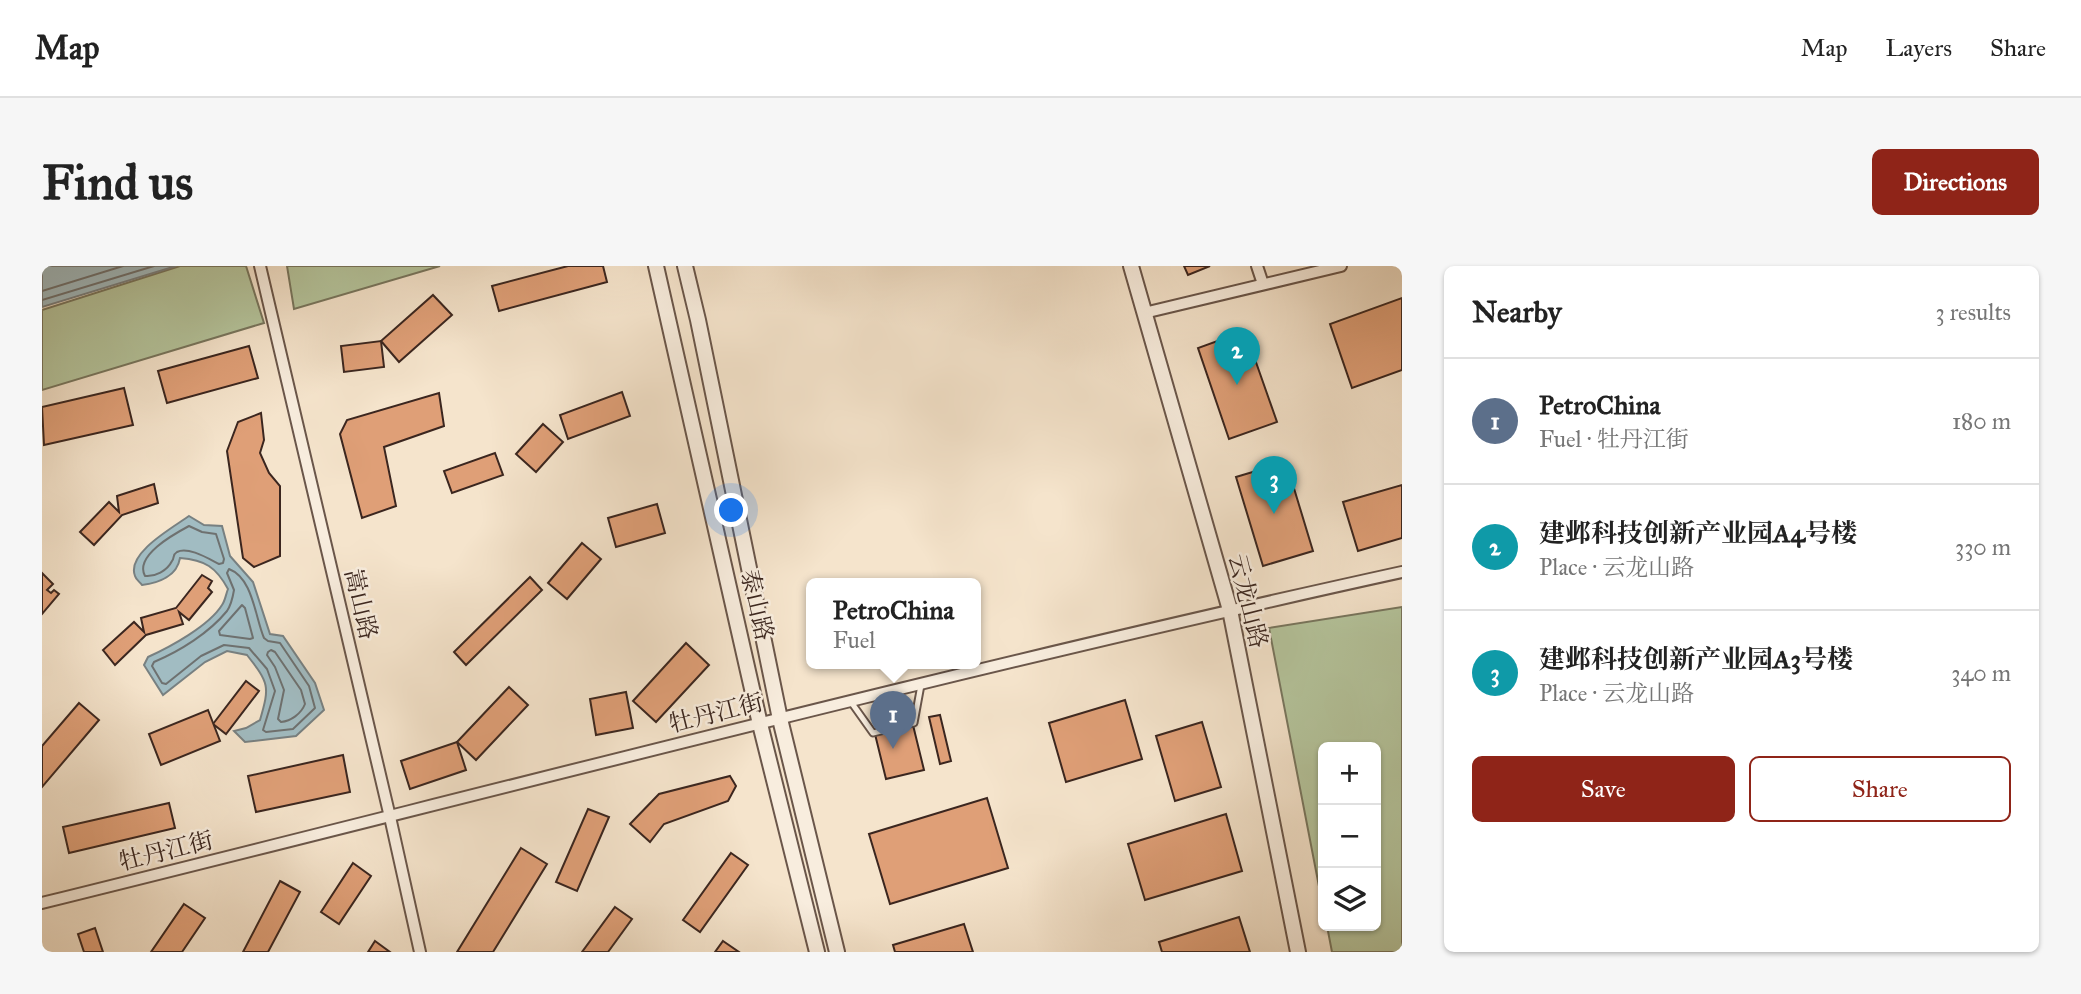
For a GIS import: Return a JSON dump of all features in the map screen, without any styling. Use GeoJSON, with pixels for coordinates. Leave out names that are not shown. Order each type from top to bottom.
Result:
{"type":"FeatureCollection","features":[{"type":"Feature","properties":{"kind":"street","name":"嵩山路"},"geometry":{"type":"LineString","coordinates":[[260,266],[420,952]]}},
{"type":"Feature","properties":{"kind":"street","name":"泰山路"},"geometry":{"type":"LineString","coordinates":[[656,266],[760,724],[817,952]]}},
{"type":"Feature","properties":{"kind":"street","name":"泰山路"},"geometry":{"type":"LineString","coordinates":[[685,266],[780,719],[837,952]]}},
{"type":"Feature","properties":{"kind":"street","name":"云龙山路"},"geometry":{"type":"LineString","coordinates":[[1131,266],[1230,610],[1298,952]]}},
{"type":"Feature","properties":{"kind":"street"},"geometry":{"type":"LineString","coordinates":[[1257,266],[1262,285]]}},
{"type":"Feature","properties":{"kind":"street"},"geometry":{"type":"LineString","coordinates":[[1144,313],[1341,266]]}},
{"type":"Feature","properties":{"kind":"street","name":"牡丹江街"},"geometry":{"type":"LineString","coordinates":[[42,903],[780,719],[1230,610],[1402,572]]}},
{"type":"Feature","properties":{"kind":"lane"},"geometry":{"type":"LineString","coordinates":[[851,702],[873,733],[914,723],[921,685]]}},
{"type":"Feature","properties":{"kind":"green space"},"geometry":{"type":"Polygon","coordinates":[[[180,266],[246,266],[264,323],[42,390],[42,310],[180,266]]]}},
{"type":"Feature","properties":{"kind":"green space"},"geometry":{"type":"Polygon","coordinates":[[[287,266],[440,266],[294,309],[287,266]]]}},
{"type":"Feature","properties":{"kind":"green space"},"geometry":{"type":"Polygon","coordinates":[[[1402,607],[1402,952],[1332,952],[1328,931],[1381,931],[1381,742],[1318,742],[1318,881],[1269,628],[1402,607]]]}},
{"type":"Feature","properties":{"kind":"water"},"geometry":{"type":"Polygon","coordinates":[[[42,266],[176,266],[42,307],[42,266]]]}},
{"type":"Feature","properties":{"kind":"water"},"geometry":{"type":"Polygon","coordinates":[[[189,516],[204,525],[222,526],[230,556],[253,582],[270,634],[283,636],[315,683],[324,710],[296,736],[245,742],[234,731],[260,720],[265,699],[266,685],[247,655],[227,651],[205,662],[163,695],[144,665],[148,657],[178,642],[208,621],[223,603],[228,589],[209,566],[189,559],[180,558],[171,574],[155,582],[142,585],[136,577],[134,567],[144,550],[189,516]]]}},
{"type":"Feature","properties":{"kind":"building"},"geometry":{"type":"Polygon","coordinates":[[[568,266],[603,266],[607,282],[499,311],[492,286],[568,266]]]}},
{"type":"Feature","properties":{"kind":"building"},"geometry":{"type":"Polygon","coordinates":[[[1184,266],[1210,266],[1188,275],[1184,266]]]}},
{"type":"Feature","properties":{"kind":"building"},"geometry":{"type":"Polygon","coordinates":[[[433,295],[452,315],[399,362],[381,341],[433,295]]]}},
{"type":"Feature","properties":{"kind":"building"},"geometry":{"type":"Polygon","coordinates":[[[1402,298],[1402,370],[1352,388],[1330,324],[1402,298]]]}},
{"type":"Feature","properties":{"kind":"building"},"geometry":{"type":"Polygon","coordinates":[[[1245,331],[1277,422],[1229,439],[1198,348],[1245,331]]]}},
{"type":"Feature","properties":{"kind":"building"},"geometry":{"type":"Polygon","coordinates":[[[381,341],[384,367],[344,372],[341,346],[381,341]]]}},
{"type":"Feature","properties":{"kind":"building"},"geometry":{"type":"Polygon","coordinates":[[[249,346],[258,378],[167,403],[158,371],[249,346]]]}},
{"type":"Feature","properties":{"kind":"building"},"geometry":{"type":"Polygon","coordinates":[[[124,388],[133,425],[44,445],[42,407],[124,388]]]}},
{"type":"Feature","properties":{"kind":"building"},"geometry":{"type":"Polygon","coordinates":[[[622,392],[630,416],[568,439],[560,415],[622,392]]]}},
{"type":"Feature","properties":{"kind":"building"},"geometry":{"type":"Polygon","coordinates":[[[439,393],[444,426],[384,447],[396,506],[362,518],[340,434],[347,420],[439,393]]]}},
{"type":"Feature","properties":{"kind":"building"},"geometry":{"type":"Polygon","coordinates":[[[261,413],[264,440],[260,453],[269,473],[280,486],[280,556],[254,567],[243,558],[227,451],[238,422],[261,413]]]}},
{"type":"Feature","properties":{"kind":"building"},"geometry":{"type":"Polygon","coordinates":[[[543,424],[563,442],[536,472],[516,454],[543,424]]]}},
{"type":"Feature","properties":{"kind":"building"},"geometry":{"type":"Polygon","coordinates":[[[495,453],[503,475],[452,493],[444,471],[495,453]]]}},
{"type":"Feature","properties":{"kind":"building"},"geometry":{"type":"Polygon","coordinates":[[[1286,462],[1313,551],[1263,566],[1236,477],[1286,462]]]}},
{"type":"Feature","properties":{"kind":"building"},"geometry":{"type":"Polygon","coordinates":[[[154,484],[158,503],[122,515],[94,545],[80,532],[109,502],[119,512],[117,496],[154,484]]]}},
{"type":"Feature","properties":{"kind":"building"},"geometry":{"type":"Polygon","coordinates":[[[1402,485],[1402,538],[1358,551],[1343,502],[1402,485]]]}},
{"type":"Feature","properties":{"kind":"building"},"geometry":{"type":"Polygon","coordinates":[[[657,504],[665,533],[616,547],[608,518],[657,504]]]}},
{"type":"Feature","properties":{"kind":"building"},"geometry":{"type":"Polygon","coordinates":[[[582,543],[601,559],[567,599],[548,583],[582,543]]]}},
{"type":"Feature","properties":{"kind":"building"},"geometry":{"type":"Polygon","coordinates":[[[42,573],[53,584],[47,590],[51,593],[54,590],[59,594],[42,614],[42,573]]]}},
{"type":"Feature","properties":{"kind":"building"},"geometry":{"type":"Polygon","coordinates":[[[202,575],[212,581],[208,588],[212,592],[189,620],[179,612],[183,624],[146,635],[115,665],[103,650],[134,622],[144,632],[141,618],[176,608],[202,575]]]}},
{"type":"Feature","properties":{"kind":"building"},"geometry":{"type":"Polygon","coordinates":[[[530,577],[542,590],[466,665],[454,652],[530,577]]]}},
{"type":"Feature","properties":{"kind":"building"},"geometry":{"type":"Polygon","coordinates":[[[686,643],[709,665],[656,722],[633,701],[686,643]]]}},
{"type":"Feature","properties":{"kind":"building"},"geometry":{"type":"Polygon","coordinates":[[[246,681],[259,691],[226,734],[213,724],[246,681]]]}},
{"type":"Feature","properties":{"kind":"building"},"geometry":{"type":"Polygon","coordinates":[[[509,687],[528,705],[476,760],[457,742],[509,687]]]}},
{"type":"Feature","properties":{"kind":"building"},"geometry":{"type":"Polygon","coordinates":[[[626,692],[633,728],[596,735],[590,699],[626,692]]]}},
{"type":"Feature","properties":{"kind":"building"},"geometry":{"type":"Polygon","coordinates":[[[1125,700],[1142,759],[1066,782],[1049,723],[1125,700]]]}},
{"type":"Feature","properties":{"kind":"building"},"geometry":{"type":"Polygon","coordinates":[[[79,703],[99,720],[42,787],[42,746],[79,703]]]}},
{"type":"Feature","properties":{"kind":"building"},"geometry":{"type":"Polygon","coordinates":[[[208,710],[220,741],[161,765],[149,734],[208,710]]]}},
{"type":"Feature","properties":{"kind":"building"},"geometry":{"type":"Polygon","coordinates":[[[940,715],[951,761],[940,764],[929,717],[940,715]]]}},
{"type":"Feature","properties":{"kind":"building"},"geometry":{"type":"Polygon","coordinates":[[[912,721],[924,770],[886,779],[874,730],[912,721]]]}},
{"type":"Feature","properties":{"kind":"building"},"geometry":{"type":"Polygon","coordinates":[[[1202,722],[1221,787],[1175,801],[1156,736],[1202,722]]]}},
{"type":"Feature","properties":{"kind":"building"},"geometry":{"type":"Polygon","coordinates":[[[457,742],[466,770],[410,789],[401,761],[457,742]]]}},
{"type":"Feature","properties":{"kind":"building"},"geometry":{"type":"Polygon","coordinates":[[[343,755],[350,792],[256,812],[248,776],[343,755]]]}},
{"type":"Feature","properties":{"kind":"building"},"geometry":{"type":"Polygon","coordinates":[[[730,776],[736,786],[728,801],[664,824],[650,842],[630,824],[659,794],[730,776]]]}},
{"type":"Feature","properties":{"kind":"building"},"geometry":{"type":"Polygon","coordinates":[[[987,798],[1008,868],[890,904],[869,834],[987,798]]]}},
{"type":"Feature","properties":{"kind":"building"},"geometry":{"type":"Polygon","coordinates":[[[169,803],[175,828],[69,853],[63,827],[169,803]]]}},
{"type":"Feature","properties":{"kind":"building"},"geometry":{"type":"Polygon","coordinates":[[[588,809],[609,817],[577,891],[556,882],[588,809]]]}},
{"type":"Feature","properties":{"kind":"building"},"geometry":{"type":"Polygon","coordinates":[[[1226,814],[1242,871],[1145,900],[1128,844],[1226,814]]]}},
{"type":"Feature","properties":{"kind":"building"},"geometry":{"type":"Polygon","coordinates":[[[521,848],[547,864],[493,952],[457,952],[521,848]]]}},
{"type":"Feature","properties":{"kind":"building"},"geometry":{"type":"Polygon","coordinates":[[[731,853],[748,865],[700,932],[683,920],[731,853]]]}},
{"type":"Feature","properties":{"kind":"building"},"geometry":{"type":"Polygon","coordinates":[[[353,863],[371,876],[339,924],[321,912],[353,863]]]}},
{"type":"Feature","properties":{"kind":"building"},"geometry":{"type":"Polygon","coordinates":[[[280,881],[300,892],[268,952],[243,952],[280,881]]]}},
{"type":"Feature","properties":{"kind":"building"},"geometry":{"type":"Polygon","coordinates":[[[184,904],[205,918],[182,952],[151,952],[184,904]]]}},
{"type":"Feature","properties":{"kind":"building"},"geometry":{"type":"Polygon","coordinates":[[[615,907],[632,919],[608,952],[582,952],[615,907]]]}},
{"type":"Feature","properties":{"kind":"building"},"geometry":{"type":"Polygon","coordinates":[[[1239,917],[1250,952],[1162,952],[1159,942],[1239,917]]]}},
{"type":"Feature","properties":{"kind":"building"},"geometry":{"type":"Polygon","coordinates":[[[964,924],[973,952],[895,952],[893,945],[964,924]]]}},
{"type":"Feature","properties":{"kind":"building"},"geometry":{"type":"Polygon","coordinates":[[[95,928],[103,952],[84,952],[78,934],[95,928]]]}},
{"type":"Feature","properties":{"kind":"building"},"geometry":{"type":"Polygon","coordinates":[[[375,941],[390,952],[368,952],[375,941]]]}},
{"type":"Feature","properties":{"kind":"building"},"geometry":{"type":"Polygon","coordinates":[[[723,941],[739,952],[715,952],[723,941]]]}},
{"type":"Feature","properties":{"kind":"place","name":"建邺科技创新产业园A4号楼"},"geometry":{"type":"Point","coordinates":[1237,385]}},
{"type":"Feature","properties":{"kind":"place","name":"建邺科技创新产业园A3号楼"},"geometry":{"type":"Point","coordinates":[1274,514]}},
{"type":"Feature","properties":{"kind":"place","name":"PetroChina"},"geometry":{"type":"Point","coordinates":[893,749]}}]}
